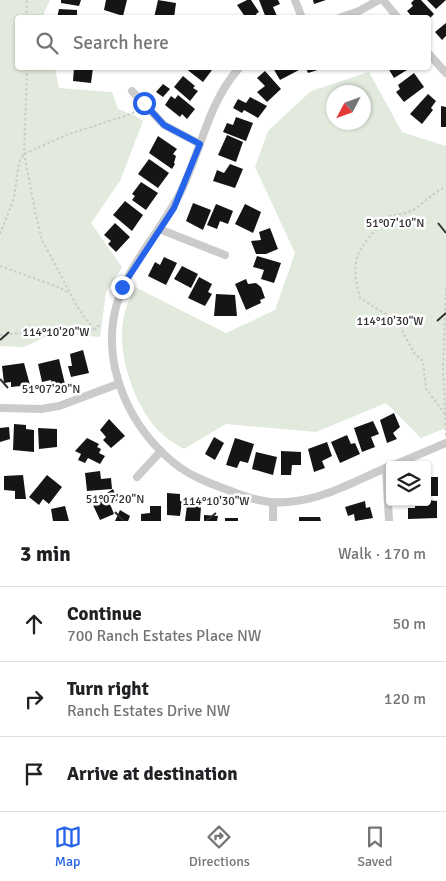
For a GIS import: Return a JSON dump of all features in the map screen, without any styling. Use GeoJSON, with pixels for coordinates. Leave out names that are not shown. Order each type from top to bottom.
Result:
{"type":"FeatureCollection","features":[{"type":"Feature","properties":{"kind":"street"},"geometry":{"type":"LineString","coordinates":[[295,0],[301,15]]}},
{"type":"Feature","properties":{"kind":"street"},"geometry":{"type":"LineString","coordinates":[[347,15],[381,0],[395,15]]}},
{"type":"Feature","properties":{"kind":"street"},"geometry":{"type":"LineString","coordinates":[[431,56],[446,73]]}},
{"type":"Feature","properties":{"kind":"street"},"geometry":{"type":"LineString","coordinates":[[238,70],[217,98],[174,208],[122,287],[116,304],[112,345],[113,363],[118,384],[135,418],[161,451],[183,469],[209,484],[250,498],[273,502],[310,499],[386,468]]}},
{"type":"Feature","properties":{"kind":"street"},"geometry":{"type":"LineString","coordinates":[[132,90],[164,125],[200,144]]}},
{"type":"Feature","properties":{"kind":"street"},"geometry":{"type":"LineString","coordinates":[[160,229],[225,255]]}},
{"type":"Feature","properties":{"kind":"street"},"geometry":{"type":"LineString","coordinates":[[0,408],[59,406],[118,384]]}},
{"type":"Feature","properties":{"kind":"street"},"geometry":{"type":"LineString","coordinates":[[402,461],[446,443]]}},
{"type":"Feature","properties":{"kind":"street"},"geometry":{"type":"LineString","coordinates":[[137,477],[161,451]]}},
{"type":"Feature","properties":{"kind":"street"},"geometry":{"type":"LineString","coordinates":[[273,502],[273,521]]}},
{"type":"Feature","properties":{"kind":"street"},"geometry":{"type":"LineString","coordinates":[[389,506],[389,521]]}},
{"type":"Feature","properties":{"kind":"path"},"geometry":{"type":"LineString","coordinates":[[26,15],[27,0]]}},
{"type":"Feature","properties":{"kind":"path"},"geometry":{"type":"LineString","coordinates":[[27,70],[24,154],[42,240],[71,296],[94,330]]}},
{"type":"Feature","properties":{"kind":"path"},"geometry":{"type":"LineString","coordinates":[[0,234],[14,198],[19,162],[24,154],[66,135],[131,114],[144,103]]}},
{"type":"Feature","properties":{"kind":"path"},"geometry":{"type":"LineString","coordinates":[[445,414],[426,389],[422,361],[414,353],[392,318],[360,298],[354,272],[355,262],[364,244],[388,216],[400,215],[418,208],[427,198],[446,187]]}},
{"type":"Feature","properties":{"kind":"path"},"geometry":{"type":"LineString","coordinates":[[0,266],[61,288],[71,296]]}},
{"type":"Feature","properties":{"kind":"path"},"geometry":{"type":"LineString","coordinates":[[446,288],[443,368],[446,436]]}},
{"type":"Feature","properties":{"kind":"path"},"geometry":{"type":"LineString","coordinates":[[0,335],[52,330],[94,330],[97,326],[102,326]]}},
{"type":"Feature","properties":{"kind":"shaded area"},"geometry":{"type":"Polygon","coordinates":[[[0,0],[50,0],[44,15],[15,15],[15,70],[55,70],[59,88],[112,92],[118,109],[134,115],[143,121],[120,181],[91,223],[122,267],[106,292],[100,337],[54,333],[24,347],[0,346],[0,0]]]}},
{"type":"Feature","properties":{"kind":"shaded area"},"geometry":{"type":"Polygon","coordinates":[[[369,72],[402,132],[446,146],[446,428],[421,438],[386,403],[316,432],[226,424],[184,449],[164,436],[143,409],[129,377],[122,343],[122,327],[125,312],[135,287],[226,333],[275,310],[295,253],[255,167],[268,131],[311,91],[326,86],[326,130],[371,130],[371,85],[329,85],[369,72]]]}},
{"type":"Feature","properties":{"kind":"building"},"geometry":{"type":"Polygon","coordinates":[[[61,0],[81,0],[79,6],[61,3],[61,0]]]}},
{"type":"Feature","properties":{"kind":"building"},"geometry":{"type":"Polygon","coordinates":[[[106,0],[127,0],[123,15],[104,10],[106,0]]]}},
{"type":"Feature","properties":{"kind":"building"},"geometry":{"type":"Polygon","coordinates":[[[158,0],[176,3],[174,15],[155,15],[158,0]]]}},
{"type":"Feature","properties":{"kind":"building"},"geometry":{"type":"Polygon","coordinates":[[[251,0],[259,12],[256,15],[244,15],[237,5],[251,0]]]}},
{"type":"Feature","properties":{"kind":"building"},"geometry":{"type":"Polygon","coordinates":[[[259,0],[278,0],[280,4],[273,7],[277,15],[265,15],[259,0]]]}},
{"type":"Feature","properties":{"kind":"building"},"geometry":{"type":"Polygon","coordinates":[[[313,0],[326,0],[314,4],[313,0]]]}},
{"type":"Feature","properties":{"kind":"building"},"geometry":{"type":"Polygon","coordinates":[[[414,0],[421,0],[434,14],[431,17],[431,15],[410,15],[407,11],[413,6],[411,3],[414,0]]]}},
{"type":"Feature","properties":{"kind":"building"},"geometry":{"type":"Polygon","coordinates":[[[427,0],[446,0],[436,9],[427,0]]]}},
{"type":"Feature","properties":{"kind":"building"},"geometry":{"type":"Polygon","coordinates":[[[59,9],[77,10],[77,15],[58,15],[59,9]]]}},
{"type":"Feature","properties":{"kind":"building"},"geometry":{"type":"Polygon","coordinates":[[[446,23],[446,36],[442,40],[435,32],[446,23]]]}},
{"type":"Feature","properties":{"kind":"building"},"geometry":{"type":"Polygon","coordinates":[[[74,70],[93,70],[91,83],[73,81],[74,70]]]}},
{"type":"Feature","properties":{"kind":"building"},"geometry":{"type":"Polygon","coordinates":[[[188,70],[212,70],[203,82],[188,70]]]}},
{"type":"Feature","properties":{"kind":"building"},"geometry":{"type":"Polygon","coordinates":[[[274,70],[299,70],[280,80],[274,70]]]}},
{"type":"Feature","properties":{"kind":"building"},"geometry":{"type":"Polygon","coordinates":[[[307,70],[318,70],[308,73],[307,70]]]}},
{"type":"Feature","properties":{"kind":"building"},"geometry":{"type":"Polygon","coordinates":[[[389,70],[407,70],[394,78],[389,70]]]}},
{"type":"Feature","properties":{"kind":"building"},"geometry":{"type":"Polygon","coordinates":[[[265,71],[281,89],[267,102],[257,92],[265,86],[257,78],[265,71]]]}},
{"type":"Feature","properties":{"kind":"building"},"geometry":{"type":"Polygon","coordinates":[[[414,73],[424,87],[404,102],[396,92],[400,89],[398,85],[414,73]]]}},
{"type":"Feature","properties":{"kind":"building"},"geometry":{"type":"Polygon","coordinates":[[[183,76],[198,91],[190,101],[174,87],[183,76]]]}},
{"type":"Feature","properties":{"kind":"building"},"geometry":{"type":"Polygon","coordinates":[[[163,84],[170,89],[163,97],[156,92],[163,84]]]}},
{"type":"Feature","properties":{"kind":"building"},"geometry":{"type":"Polygon","coordinates":[[[428,94],[436,101],[431,108],[433,110],[422,124],[410,114],[428,94]]]}},
{"type":"Feature","properties":{"kind":"building"},"geometry":{"type":"Polygon","coordinates":[[[178,95],[195,109],[187,119],[182,114],[180,117],[165,105],[171,96],[175,99],[178,95]]]}},
{"type":"Feature","properties":{"kind":"building"},"geometry":{"type":"Polygon","coordinates":[[[250,97],[267,106],[258,118],[244,110],[242,113],[233,108],[238,99],[246,103],[250,97]]]}},
{"type":"Feature","properties":{"kind":"building"},"geometry":{"type":"Polygon","coordinates":[[[441,106],[446,107],[446,127],[441,127],[441,106]]]}},
{"type":"Feature","properties":{"kind":"building"},"geometry":{"type":"Polygon","coordinates":[[[236,117],[253,123],[246,141],[223,132],[227,123],[233,125],[236,117]]]}},
{"type":"Feature","properties":{"kind":"building"},"geometry":{"type":"Polygon","coordinates":[[[227,135],[243,142],[236,162],[218,155],[227,135]]]}},
{"type":"Feature","properties":{"kind":"building"},"geometry":{"type":"Polygon","coordinates":[[[158,136],[177,149],[173,154],[176,156],[172,169],[149,153],[158,136]]]}},
{"type":"Feature","properties":{"kind":"building"},"geometry":{"type":"Polygon","coordinates":[[[149,159],[169,173],[158,188],[138,174],[149,159]]]}},
{"type":"Feature","properties":{"kind":"building"},"geometry":{"type":"Polygon","coordinates":[[[230,164],[243,169],[235,188],[213,181],[217,170],[224,173],[230,164]]]}},
{"type":"Feature","properties":{"kind":"building"},"geometry":{"type":"Polygon","coordinates":[[[141,182],[158,193],[146,210],[132,200],[135,196],[132,194],[141,182]]]}},
{"type":"Feature","properties":{"kind":"building"},"geometry":{"type":"Polygon","coordinates":[[[125,201],[143,215],[132,231],[113,215],[125,201]]]}},
{"type":"Feature","properties":{"kind":"building"},"geometry":{"type":"Polygon","coordinates":[[[193,203],[211,210],[203,230],[186,221],[193,203]]]}},
{"type":"Feature","properties":{"kind":"building"},"geometry":{"type":"Polygon","coordinates":[[[216,204],[233,211],[228,224],[220,221],[217,229],[207,225],[216,204]]]}},
{"type":"Feature","properties":{"kind":"building"},"geometry":{"type":"Polygon","coordinates":[[[245,204],[261,212],[253,233],[235,224],[245,204]]]}},
{"type":"Feature","properties":{"kind":"building"},"geometry":{"type":"Polygon","coordinates":[[[115,223],[130,237],[116,252],[108,244],[111,241],[104,235],[115,223]]]}},
{"type":"Feature","properties":{"kind":"building"},"geometry":{"type":"Polygon","coordinates":[[[270,228],[278,249],[266,254],[256,254],[251,241],[261,240],[259,232],[270,228]]]}},
{"type":"Feature","properties":{"kind":"building"},"geometry":{"type":"Polygon","coordinates":[[[257,256],[281,263],[274,283],[261,279],[264,270],[253,267],[257,256]]]}},
{"type":"Feature","properties":{"kind":"building"},"geometry":{"type":"Polygon","coordinates":[[[164,257],[177,263],[166,285],[148,276],[155,262],[160,265],[164,257]]]}},
{"type":"Feature","properties":{"kind":"building"},"geometry":{"type":"Polygon","coordinates":[[[182,266],[198,274],[191,288],[174,279],[182,266]]]}},
{"type":"Feature","properties":{"kind":"building"},"geometry":{"type":"Polygon","coordinates":[[[199,277],[212,284],[208,292],[212,294],[205,306],[188,298],[199,277]]]}},
{"type":"Feature","properties":{"kind":"building"},"geometry":{"type":"Polygon","coordinates":[[[246,279],[248,284],[256,283],[261,287],[265,298],[260,300],[261,303],[246,310],[235,284],[246,279]]]}},
{"type":"Feature","properties":{"kind":"building"},"geometry":{"type":"Polygon","coordinates":[[[216,294],[235,295],[237,316],[214,316],[216,294]]]}},
{"type":"Feature","properties":{"kind":"building"},"geometry":{"type":"Polygon","coordinates":[[[83,350],[89,373],[71,377],[68,366],[72,366],[70,354],[83,350]]]}},
{"type":"Feature","properties":{"kind":"building"},"geometry":{"type":"Polygon","coordinates":[[[59,359],[65,384],[52,387],[51,380],[42,382],[38,364],[59,359]]]}},
{"type":"Feature","properties":{"kind":"building"},"geometry":{"type":"Polygon","coordinates":[[[24,363],[30,385],[11,387],[11,382],[4,383],[2,366],[24,363]]]}},
{"type":"Feature","properties":{"kind":"building"},"geometry":{"type":"Polygon","coordinates":[[[394,413],[400,427],[393,433],[397,439],[387,443],[380,420],[394,413]]]}},
{"type":"Feature","properties":{"kind":"building"},"geometry":{"type":"Polygon","coordinates":[[[109,419],[125,436],[111,448],[103,440],[106,437],[100,430],[109,419]]]}},
{"type":"Feature","properties":{"kind":"building"},"geometry":{"type":"Polygon","coordinates":[[[373,421],[379,434],[371,437],[375,447],[362,452],[354,428],[373,421]]]}},
{"type":"Feature","properties":{"kind":"building"},"geometry":{"type":"Polygon","coordinates":[[[14,424],[26,425],[26,429],[34,430],[34,452],[13,450],[14,424]]]}},
{"type":"Feature","properties":{"kind":"building"},"geometry":{"type":"Polygon","coordinates":[[[9,427],[10,439],[0,442],[0,428],[9,427]]]}},
{"type":"Feature","properties":{"kind":"building"},"geometry":{"type":"Polygon","coordinates":[[[38,428],[57,429],[57,447],[39,449],[38,428]]]}},
{"type":"Feature","properties":{"kind":"building"},"geometry":{"type":"Polygon","coordinates":[[[347,435],[351,444],[355,443],[360,454],[340,463],[331,442],[347,435]]]}},
{"type":"Feature","properties":{"kind":"building"},"geometry":{"type":"Polygon","coordinates":[[[214,437],[224,443],[215,460],[205,454],[214,437]]]}},
{"type":"Feature","properties":{"kind":"building"},"geometry":{"type":"Polygon","coordinates":[[[87,438],[99,444],[97,447],[101,449],[99,453],[105,456],[100,464],[88,458],[85,463],[78,460],[81,454],[75,451],[87,438]]]}},
{"type":"Feature","properties":{"kind":"building"},"geometry":{"type":"Polygon","coordinates":[[[235,438],[254,444],[248,463],[240,461],[237,468],[226,465],[235,438]]]}},
{"type":"Feature","properties":{"kind":"building"},"geometry":{"type":"Polygon","coordinates":[[[327,442],[332,456],[322,461],[325,468],[314,472],[308,449],[327,442]]]}},
{"type":"Feature","properties":{"kind":"building"},"geometry":{"type":"Polygon","coordinates":[[[281,451],[301,452],[301,465],[292,465],[291,475],[281,475],[281,451]]]}},
{"type":"Feature","properties":{"kind":"building"},"geometry":{"type":"Polygon","coordinates":[[[256,452],[277,457],[273,475],[252,469],[256,452]]]}},
{"type":"Feature","properties":{"kind":"building"},"geometry":{"type":"Polygon","coordinates":[[[100,471],[101,479],[111,478],[112,489],[87,491],[85,473],[100,471]]]}},
{"type":"Feature","properties":{"kind":"building"},"geometry":{"type":"Polygon","coordinates":[[[23,475],[26,499],[15,499],[15,491],[4,490],[4,476],[23,475]]]}},
{"type":"Feature","properties":{"kind":"building"},"geometry":{"type":"Polygon","coordinates":[[[47,475],[62,487],[49,504],[43,499],[39,505],[29,497],[47,475]]]}},
{"type":"Feature","properties":{"kind":"building"},"geometry":{"type":"Polygon","coordinates":[[[431,477],[438,477],[438,496],[431,496],[431,477]]]}},
{"type":"Feature","properties":{"kind":"building"},"geometry":{"type":"Polygon","coordinates":[[[113,489],[118,500],[110,504],[114,514],[100,520],[92,503],[113,489]]]}},
{"type":"Feature","properties":{"kind":"building"},"geometry":{"type":"Polygon","coordinates":[[[167,493],[180,494],[180,501],[182,501],[180,516],[167,515],[167,493]]]}},
{"type":"Feature","properties":{"kind":"building"},"geometry":{"type":"Polygon","coordinates":[[[431,500],[437,501],[437,518],[408,519],[408,508],[415,508],[415,506],[431,506],[431,500]]]}},
{"type":"Feature","properties":{"kind":"building"},"geometry":{"type":"Polygon","coordinates":[[[365,501],[366,508],[370,507],[373,518],[355,521],[354,514],[348,516],[345,507],[365,501]]]}},
{"type":"Feature","properties":{"kind":"building"},"geometry":{"type":"Polygon","coordinates":[[[187,505],[201,506],[200,521],[185,521],[187,505]]]}},
{"type":"Feature","properties":{"kind":"building"},"geometry":{"type":"Polygon","coordinates":[[[65,506],[69,521],[53,521],[51,509],[65,506]]]}},
{"type":"Feature","properties":{"kind":"building"},"geometry":{"type":"Polygon","coordinates":[[[150,506],[161,506],[161,521],[141,521],[141,514],[150,513],[150,506]]]}},
{"type":"Feature","properties":{"kind":"building"},"geometry":{"type":"Polygon","coordinates":[[[120,510],[130,516],[128,521],[115,521],[120,510]]]}},
{"type":"Feature","properties":{"kind":"building"},"geometry":{"type":"Polygon","coordinates":[[[204,515],[218,516],[217,521],[204,521],[204,515]]]}},
{"type":"Feature","properties":{"kind":"building"},"geometry":{"type":"Polygon","coordinates":[[[299,517],[320,517],[321,521],[299,521],[299,517]]]}},
{"type":"Feature","properties":{"kind":"building"},"geometry":{"type":"Polygon","coordinates":[[[225,518],[238,518],[238,521],[225,521],[225,518]]]}},
{"type":"Feature","properties":{"kind":"route"},"geometry":{"type":"LineString","coordinates":[[122,287],[174,208],[200,144],[164,125],[144,103]]}}]}
